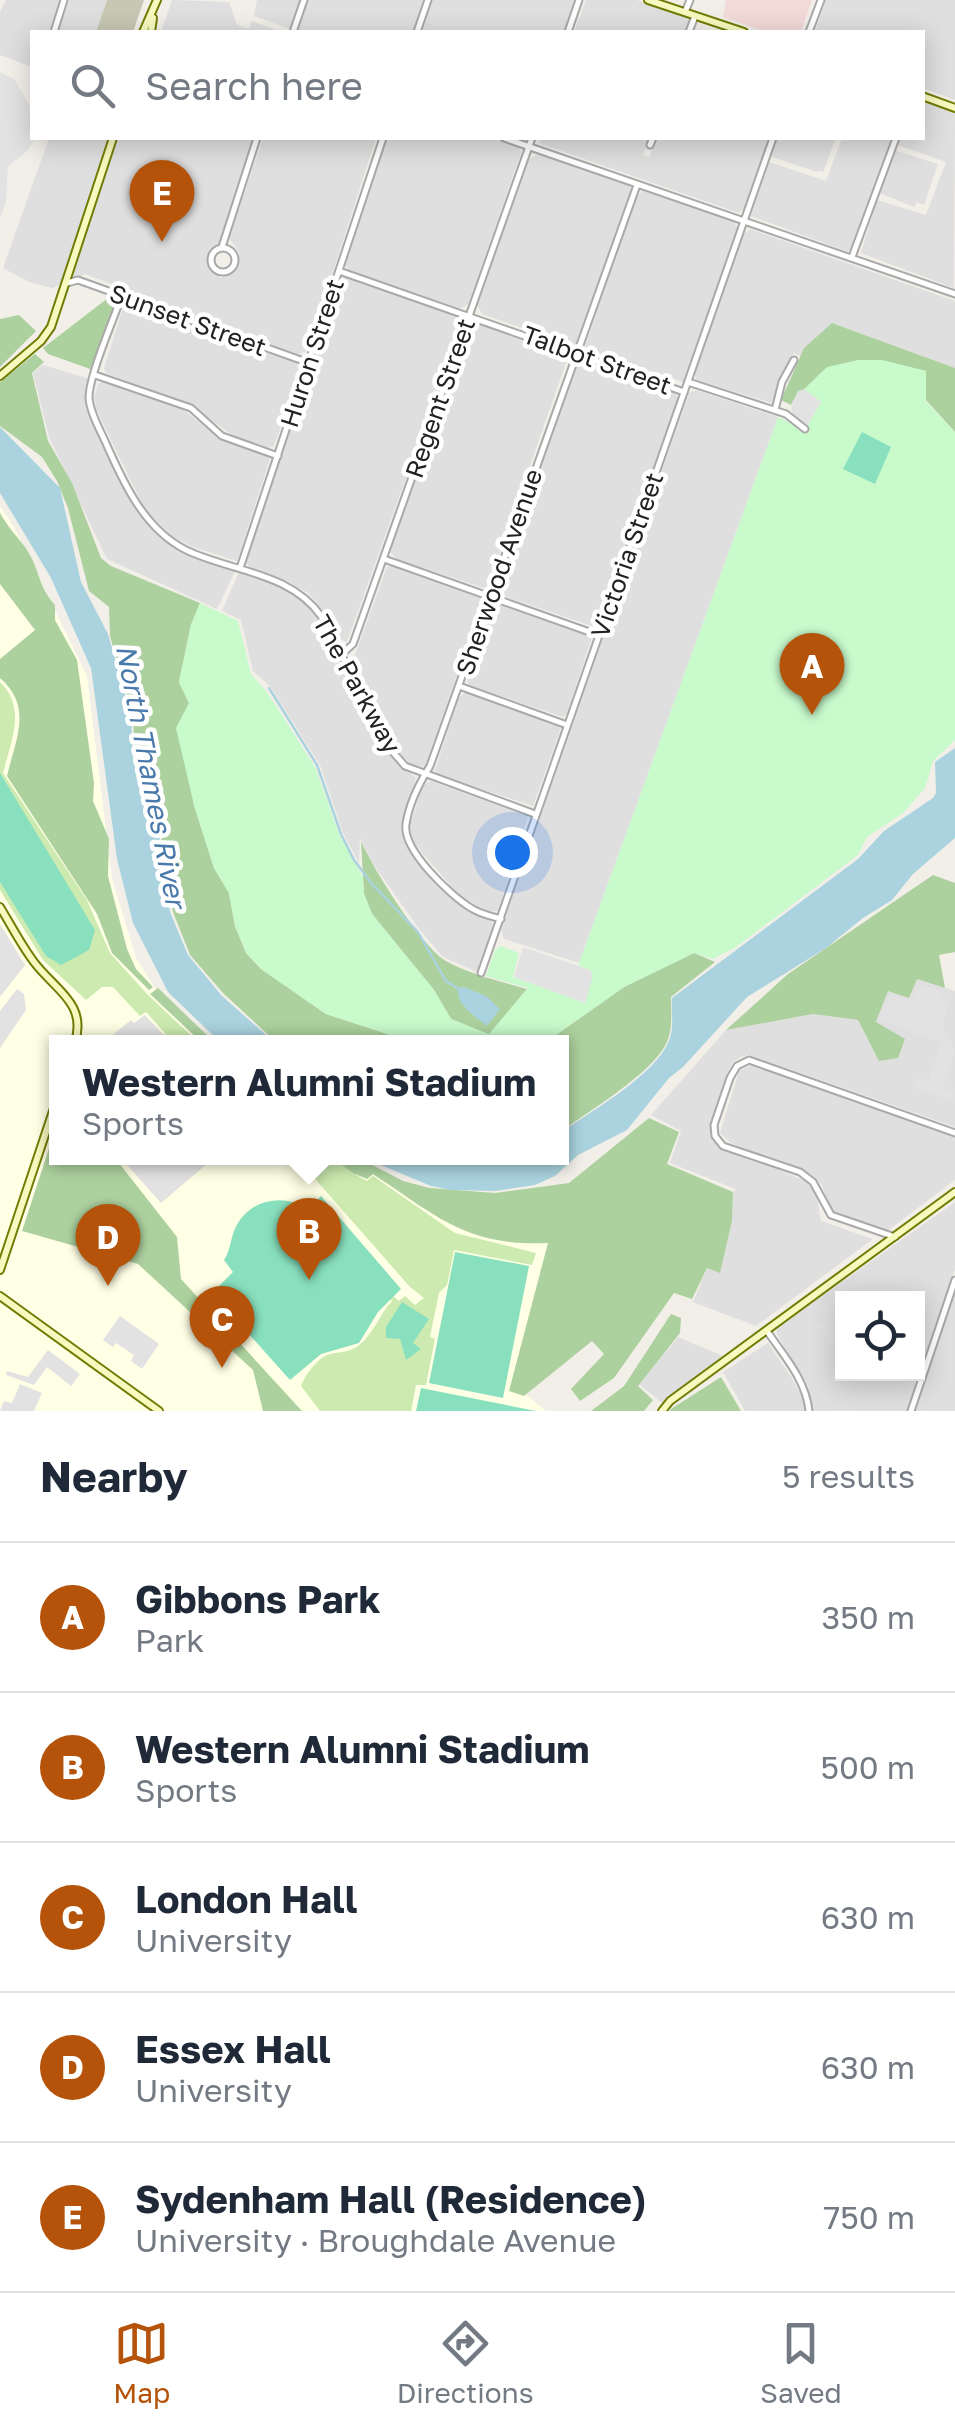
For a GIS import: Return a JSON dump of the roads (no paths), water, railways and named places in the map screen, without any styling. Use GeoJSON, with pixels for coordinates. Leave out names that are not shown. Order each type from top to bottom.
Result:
{"type":"FeatureCollection","features":[{"type":"Feature","properties":{"kind":"main road"},"geometry":{"type":"LineString","coordinates":[[145,30],[157,0]]}},
{"type":"Feature","properties":{"kind":"main road"},"geometry":{"type":"LineString","coordinates":[[648,0],[738,30]]}},
{"type":"Feature","properties":{"kind":"main road"},"geometry":{"type":"LineString","coordinates":[[152,30],[153,12]]}},
{"type":"Feature","properties":{"kind":"main road"},"geometry":{"type":"LineString","coordinates":[[925,97],[955,108]]}},
{"type":"Feature","properties":{"kind":"main road"},"geometry":{"type":"LineString","coordinates":[[0,376],[50,327],[112,140]]}},
{"type":"Feature","properties":{"kind":"main road"},"geometry":{"type":"LineString","coordinates":[[0,907],[35,963],[73,1005],[80,1028],[78,1035]]}},
{"type":"Feature","properties":{"kind":"main road"},"geometry":{"type":"LineString","coordinates":[[0,1270],[49,1123]]}},
{"type":"Feature","properties":{"kind":"main road"},"geometry":{"type":"LineString","coordinates":[[662,1411],[955,1192]]}},
{"type":"Feature","properties":{"kind":"main road"},"geometry":{"type":"LineString","coordinates":[[0,1296],[159,1411]]}},
{"type":"Feature","properties":{"kind":"street"},"geometry":{"type":"LineString","coordinates":[[55,30],[64,0]]}},
{"type":"Feature","properties":{"kind":"street"},"geometry":{"type":"LineString","coordinates":[[293,30],[304,0]]}},
{"type":"Feature","properties":{"kind":"street"},"geometry":{"type":"LineString","coordinates":[[418,30],[428,0]]}},
{"type":"Feature","properties":{"kind":"street"},"geometry":{"type":"LineString","coordinates":[[569,30],[579,0]]}},
{"type":"Feature","properties":{"kind":"street"},"geometry":{"type":"LineString","coordinates":[[685,12],[690,0]]}},
{"type":"Feature","properties":{"kind":"street"},"geometry":{"type":"LineString","coordinates":[[810,30],[820,0]]}},
{"type":"Feature","properties":{"kind":"street"},"geometry":{"type":"LineString","coordinates":[[691,30],[695,16]]}},
{"type":"Feature","properties":{"kind":"street"},"geometry":{"type":"LineString","coordinates":[[222,246],[228,247],[234,256],[229,271],[222,274],[212,267],[215,254],[222,246],[257,140]]}},
{"type":"Feature","properties":{"kind":"street","name":"Huron Street"},"geometry":{"type":"LineString","coordinates":[[239,568],[381,140]]}},
{"type":"Feature","properties":{"kind":"street"},"geometry":{"type":"LineString","coordinates":[[510,140],[955,294]]}},
{"type":"Feature","properties":{"kind":"street","name":"Regent Street"},"geometry":{"type":"LineString","coordinates":[[342,654],[353,644],[531,140]]}},
{"type":"Feature","properties":{"kind":"street","name":"Victoria Street"},"geometry":{"type":"LineString","coordinates":[[481,974],[772,140]]}},
{"type":"Feature","properties":{"kind":"street"},"geometry":{"type":"LineString","coordinates":[[852,258],[895,140]]}},
{"type":"Feature","properties":{"kind":"street","name":"Sherwood Avenue"},"geometry":{"type":"LineString","coordinates":[[500,919],[470,908],[448,892],[411,848],[406,824],[637,185]]}},
{"type":"Feature","properties":{"kind":"street","name":"Talbot Street"},"geometry":{"type":"LineString","coordinates":[[339,271],[684,392]]}},
{"type":"Feature","properties":{"kind":"street","name":"Sunset Street"},"geometry":{"type":"LineString","coordinates":[[67,282],[78,280],[309,363]]}},
{"type":"Feature","properties":{"kind":"street"},"geometry":{"type":"LineString","coordinates":[[122,295],[95,375],[191,408],[222,436],[279,456]]}},
{"type":"Feature","properties":{"kind":"street"},"geometry":{"type":"LineString","coordinates":[[776,410],[777,394],[794,360]]}},
{"type":"Feature","properties":{"kind":"street","name":"The Parkway"},"geometry":{"type":"LineString","coordinates":[[95,375],[90,396],[93,413],[142,512],[156,527],[187,550],[285,584],[301,594],[321,616],[398,760],[408,768],[536,814]]}},
{"type":"Feature","properties":{"kind":"street"},"geometry":{"type":"LineString","coordinates":[[688,382],[776,410],[805,429]]}},
{"type":"Feature","properties":{"kind":"street"},"geometry":{"type":"LineString","coordinates":[[384,559],[599,635]]}},
{"type":"Feature","properties":{"kind":"street"},"geometry":{"type":"LineString","coordinates":[[459,686],[567,725]]}},
{"type":"Feature","properties":{"kind":"street"},"geometry":{"type":"LineString","coordinates":[[895,1237],[831,1215],[813,1182],[800,1172],[724,1146],[715,1136],[714,1125],[737,1066],[749,1060],[955,1134]]}},
{"type":"Feature","properties":{"kind":"street"},"geometry":{"type":"LineString","coordinates":[[911,1411],[955,1280]]}},
{"type":"Feature","properties":{"kind":"street"},"geometry":{"type":"LineString","coordinates":[[766,1330],[794,1369],[807,1396],[809,1411]]}},
{"type":"Feature","properties":{"kind":"water"},"geometry":{"type":"Polygon","coordinates":[[[0,427],[60,488],[81,582],[108,634],[131,714],[133,761],[158,828],[170,912],[188,955],[222,996],[266,1035],[213,1035],[168,992],[133,923],[117,859],[91,668],[51,578],[0,493],[0,427]]]}},
{"type":"Feature","properties":{"kind":"water"},"geometry":{"type":"Polygon","coordinates":[[[955,748],[955,838],[913,874],[892,900],[826,948],[747,997],[669,1078],[627,1130],[569,1163],[569,1127],[622,1091],[663,1052],[671,1033],[672,998],[858,859],[884,831],[933,798],[935,762],[955,748]]]}},
{"type":"Feature","properties":{"kind":"water"},"geometry":{"type":"Polygon","coordinates":[[[457,988],[486,996],[500,1009],[487,1026],[460,1001],[457,988]]]}},
{"type":"Feature","properties":{"kind":"water"},"geometry":{"type":"Polygon","coordinates":[[[381,1165],[567,1165],[535,1185],[495,1191],[431,1186],[381,1165]]]}},
{"type":"Feature","properties":{"kind":"waterway"},"geometry":{"type":"LineString","coordinates":[[269,688],[317,765],[354,860],[418,932],[446,981],[457,988]]}},
{"type":"Feature","properties":{"kind":"place","name":"Sydenham Hall (Residence)"},"geometry":{"type":"Point","coordinates":[162,242]}},
{"type":"Feature","properties":{"kind":"place","name":"Gibbons Park"},"geometry":{"type":"Point","coordinates":[812,715]}},
{"type":"Feature","properties":{"kind":"place","name":"Western Alumni Stadium"},"geometry":{"type":"Point","coordinates":[309,1280]}},
{"type":"Feature","properties":{"kind":"place","name":"Essex Hall"},"geometry":{"type":"Point","coordinates":[108,1286]}},
{"type":"Feature","properties":{"kind":"place","name":"London Hall"},"geometry":{"type":"Point","coordinates":[222,1368]}},
{"type":"Feature","properties":{"kind":"water label","name":"North Thames River"},"geometry":{"type":"Point","coordinates":[151,776]}}]}
